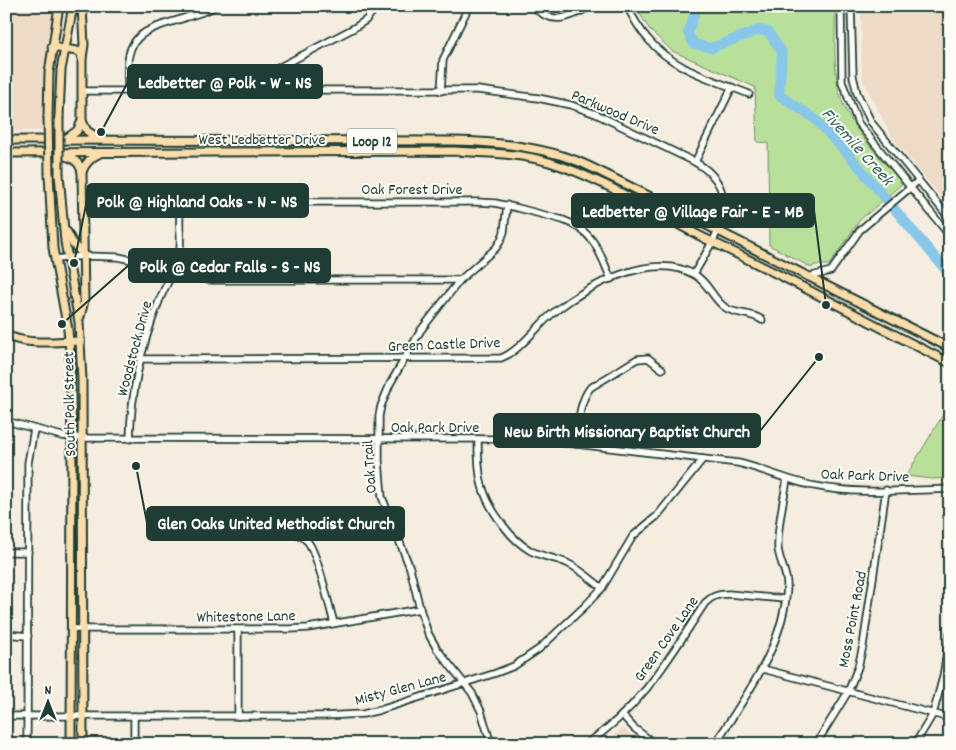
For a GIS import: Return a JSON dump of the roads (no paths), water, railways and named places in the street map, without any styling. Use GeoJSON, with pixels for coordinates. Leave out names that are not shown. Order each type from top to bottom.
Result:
{"type":"FeatureCollection","features":[{"type":"Feature","properties":{"kind":"main road","name":"South Polk Street"},"geometry":{"type":"LineString","coordinates":[[59,6],[49,73],[48,117],[51,228],[69,341],[72,438],[71,744]]}},
{"type":"Feature","properties":{"kind":"main road","name":"South Polk Street"},"geometry":{"type":"LineString","coordinates":[[73,6],[60,78],[59,174],[80,341],[83,744]]}},
{"type":"Feature","properties":{"kind":"main road"},"geometry":{"type":"LineString","coordinates":[[82,6],[84,45],[82,58],[82,121],[87,131],[103,140]]}},
{"type":"Feature","properties":{"kind":"main road"},"geometry":{"type":"LineString","coordinates":[[52,46],[78,51],[81,53],[82,58]]}},
{"type":"Feature","properties":{"kind":"main road"},"geometry":{"type":"LineString","coordinates":[[62,140],[77,131],[82,121]]}},
{"type":"Feature","properties":{"kind":"main road","name":"West Ledbetter Drive"},"geometry":{"type":"LineString","coordinates":[[6,140],[455,141],[527,147],[576,161],[718,230],[950,348]]}},
{"type":"Feature","properties":{"kind":"main road"},"geometry":{"type":"LineString","coordinates":[[177,152],[178,140]]}},
{"type":"Feature","properties":{"kind":"main road"},"geometry":{"type":"LineString","coordinates":[[455,141],[456,151]]}},
{"type":"Feature","properties":{"kind":"main road","name":"West Ledbetter Drive"},"geometry":{"type":"LineString","coordinates":[[6,152],[456,151],[501,153],[527,157],[557,165],[599,182],[950,363]]}},
{"type":"Feature","properties":{"kind":"main road"},"geometry":{"type":"LineString","coordinates":[[52,152],[74,158],[82,172],[84,301],[79,322]]}},
{"type":"Feature","properties":{"kind":"main road"},"geometry":{"type":"LineString","coordinates":[[82,172],[86,162],[94,155],[102,152]]}},
{"type":"Feature","properties":{"kind":"main road"},"geometry":{"type":"LineString","coordinates":[[64,224],[70,241],[84,256]]}},
{"type":"Feature","properties":{"kind":"main road"},"geometry":{"type":"LineString","coordinates":[[6,335],[22,340],[80,341]]}},
{"type":"Feature","properties":{"kind":"main road"},"geometry":{"type":"LineString","coordinates":[[71,508],[82,508]]}},
{"type":"Feature","properties":{"kind":"street"},"geometry":{"type":"LineString","coordinates":[[128,90],[129,54],[133,43],[140,35],[150,29],[216,6]]}},
{"type":"Feature","properties":{"kind":"street"},"geometry":{"type":"LineString","coordinates":[[82,90],[216,90],[240,85],[261,77],[354,28],[366,20],[377,6]]}},
{"type":"Feature","properties":{"kind":"street"},"geometry":{"type":"LineString","coordinates":[[441,91],[443,60],[469,6]]}},
{"type":"Feature","properties":{"kind":"street"},"geometry":{"type":"LineString","coordinates":[[533,6],[540,13],[556,19],[567,18],[591,6]]}},
{"type":"Feature","properties":{"kind":"street"},"geometry":{"type":"LineString","coordinates":[[627,6],[648,40],[660,52],[676,63],[749,94]]}},
{"type":"Feature","properties":{"kind":"street"},"geometry":{"type":"LineString","coordinates":[[841,6],[842,82],[858,123],[950,236]]}},
{"type":"Feature","properties":{"kind":"street"},"geometry":{"type":"LineString","coordinates":[[851,6],[853,76],[857,93],[871,122],[950,219]]}},
{"type":"Feature","properties":{"kind":"street","name":"Parkwood Drive"},"geometry":{"type":"LineString","coordinates":[[286,64],[294,81],[299,86],[308,90],[478,90],[501,92],[571,105],[619,124],[695,162],[717,179],[723,209],[722,220],[718,230],[694,274]]}},
{"type":"Feature","properties":{"kind":"street"},"geometry":{"type":"LineString","coordinates":[[695,162],[732,87]]}},
{"type":"Feature","properties":{"kind":"street"},"geometry":{"type":"LineString","coordinates":[[808,277],[831,270],[855,236],[871,219],[918,181]]}},
{"type":"Feature","properties":{"kind":"street","name":"Oak Forest Drive"},"geometry":{"type":"LineString","coordinates":[[180,208],[188,204],[214,202],[476,202],[507,206],[563,220],[584,230],[598,248],[610,279]]}},
{"type":"Feature","properties":{"kind":"street","name":"Oak Trail"},"geometry":{"type":"LineString","coordinates":[[491,744],[481,710],[472,693],[437,649],[428,633],[408,560],[382,497],[379,483],[379,439],[381,406],[390,384],[421,330],[460,280],[496,248],[504,232],[507,206]]}},
{"type":"Feature","properties":{"kind":"street","name":"Woodstock Drive"},"geometry":{"type":"LineString","coordinates":[[130,439],[131,415],[141,359],[149,328],[173,272],[180,248],[180,208]]}},
{"type":"Feature","properties":{"kind":"street"},"geometry":{"type":"LineString","coordinates":[[55,259],[84,256],[118,257],[162,267],[192,277],[225,280],[460,280]]}},
{"type":"Feature","properties":{"kind":"street","name":"Green Castle Drive"},"geometry":{"type":"LineString","coordinates":[[141,359],[494,358],[508,355],[553,313],[577,296],[610,279],[630,272],[658,266],[694,274]]}},
{"type":"Feature","properties":{"kind":"street"},"geometry":{"type":"LineString","coordinates":[[694,274],[702,280],[724,306],[730,310],[755,315],[762,320]]}},
{"type":"Feature","properties":{"kind":"street"},"geometry":{"type":"LineString","coordinates":[[576,444],[581,409],[590,388],[637,358],[648,358],[662,369]]}},
{"type":"Feature","properties":{"kind":"street","name":"Oak Park Drive"},"geometry":{"type":"LineString","coordinates":[[6,421],[72,438],[523,440],[576,444],[751,466],[816,487],[886,490],[950,489]]}},
{"type":"Feature","properties":{"kind":"street"},"geometry":{"type":"LineString","coordinates":[[28,744],[28,463],[34,429]]}},
{"type":"Feature","properties":{"kind":"street"},"geometry":{"type":"LineString","coordinates":[[478,439],[478,468],[483,492],[493,512],[511,535],[519,543],[544,557],[567,563],[580,570],[602,588]]}},
{"type":"Feature","properties":{"kind":"street","name":"Misty Glen Lane"},"geometry":{"type":"LineString","coordinates":[[6,716],[362,714],[496,673],[514,666],[527,658],[567,624],[602,588],[634,536],[658,516],[703,459]]}},
{"type":"Feature","properties":{"kind":"street"},"geometry":{"type":"LineString","coordinates":[[715,744],[763,669],[779,627],[785,599],[786,578],[778,549],[787,479]]}},
{"type":"Feature","properties":{"kind":"street","name":"Moss Point Road"},"geometry":{"type":"LineString","coordinates":[[816,744],[848,692],[858,667],[863,646],[886,490]]}},
{"type":"Feature","properties":{"kind":"street"},"geometry":{"type":"LineString","coordinates":[[242,526],[260,526],[283,530],[299,536],[308,542],[334,623]]}},
{"type":"Feature","properties":{"kind":"street"},"geometry":{"type":"LineString","coordinates":[[6,552],[28,552]]}},
{"type":"Feature","properties":{"kind":"street","name":"Green Cove Lane"},"geometry":{"type":"LineString","coordinates":[[586,744],[622,715],[659,674],[704,604],[711,597],[729,594],[785,599]]}},
{"type":"Feature","properties":{"kind":"street","name":"Whitestone Lane"},"geometry":{"type":"LineString","coordinates":[[71,629],[290,629],[420,609]]}},
{"type":"Feature","properties":{"kind":"street"},"geometry":{"type":"LineString","coordinates":[[238,630],[238,716]]}},
{"type":"Feature","properties":{"kind":"street"},"geometry":{"type":"LineString","coordinates":[[915,744],[933,714],[943,677],[950,633]]}},
{"type":"Feature","properties":{"kind":"street"},"geometry":{"type":"LineString","coordinates":[[6,634],[28,636]]}},
{"type":"Feature","properties":{"kind":"street"},"geometry":{"type":"LineString","coordinates":[[763,669],[950,718]]}},
{"type":"Feature","properties":{"kind":"street"},"geometry":{"type":"LineString","coordinates":[[622,715],[634,728],[655,744]]}},
{"type":"Feature","properties":{"kind":"street"},"geometry":{"type":"LineString","coordinates":[[134,716],[134,744]]}},
{"type":"Feature","properties":{"kind":"waterway","name":"Fivemile Creek"},"geometry":{"type":"LineString","coordinates":[[697,6],[688,33],[694,44],[711,48],[759,30],[768,32],[782,52],[779,95],[815,119],[854,161],[950,275]]}},
{"type":"Feature","properties":{"kind":"place","name":"Ledbetter @ Polk - W - NS"},"geometry":{"type":"Point","coordinates":[101,132]}},
{"type":"Feature","properties":{"kind":"place","name":"Polk @ Highland Oaks - N - NS"},"geometry":{"type":"Point","coordinates":[74,263]}},
{"type":"Feature","properties":{"kind":"place","name":"Ledbetter @ Village Fair - E - MB"},"geometry":{"type":"Point","coordinates":[826,305]}},
{"type":"Feature","properties":{"kind":"place","name":"Polk @ Cedar Falls - S - NS"},"geometry":{"type":"Point","coordinates":[62,324]}},
{"type":"Feature","properties":{"kind":"place","name":"New Birth Missionary Baptist Church"},"geometry":{"type":"Point","coordinates":[819,357]}},
{"type":"Feature","properties":{"kind":"place","name":"Glen Oaks United Methodist Church"},"geometry":{"type":"Point","coordinates":[136,466]}}]}
